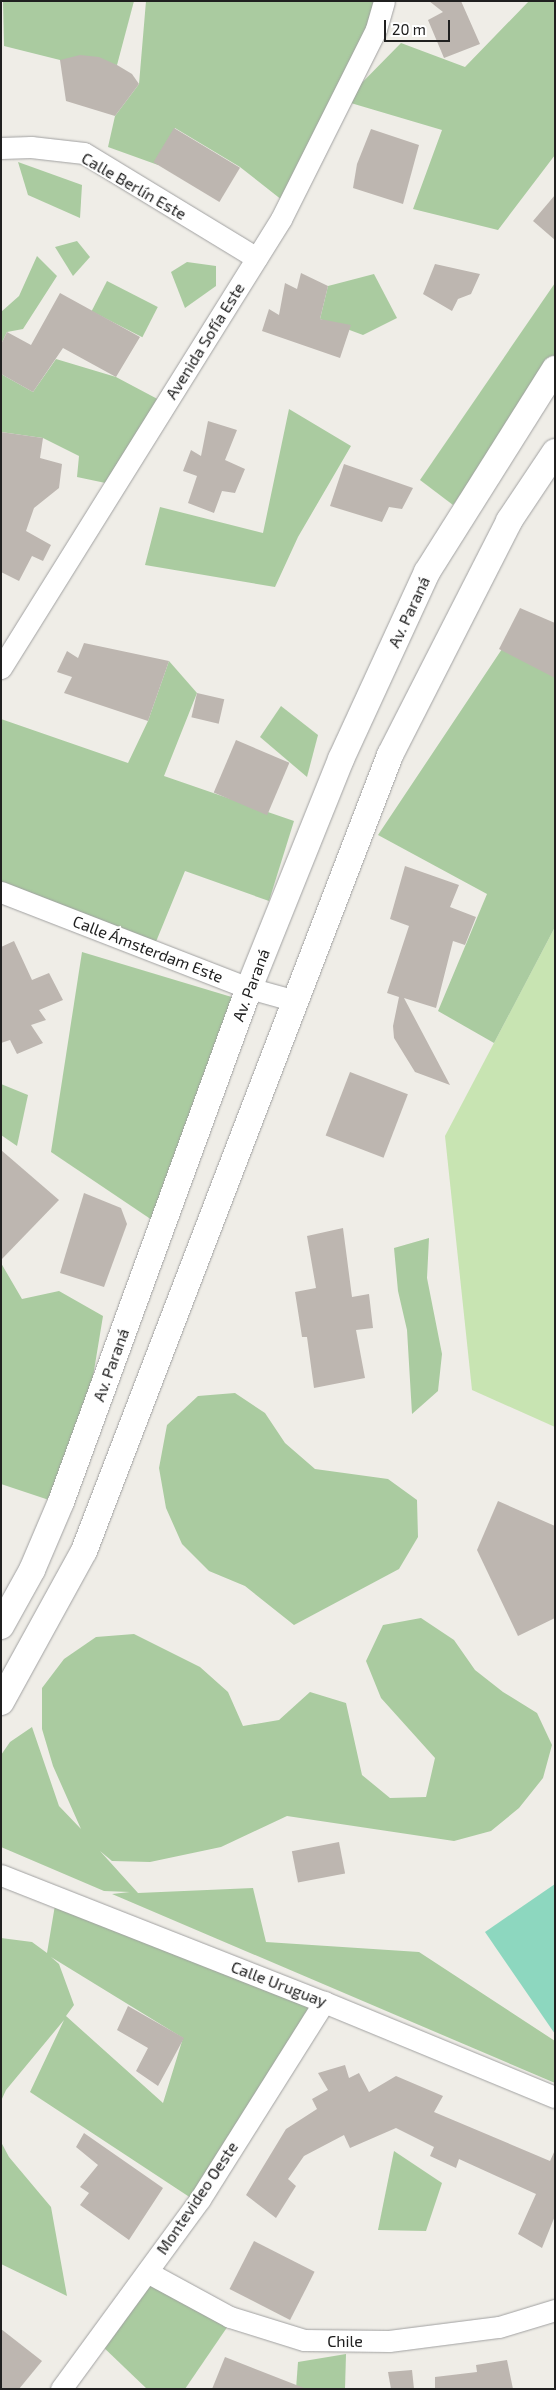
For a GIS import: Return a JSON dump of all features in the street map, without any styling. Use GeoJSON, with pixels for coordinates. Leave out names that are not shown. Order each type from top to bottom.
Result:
{"type":"FeatureCollection","features":[{"type":"Feature","properties":{"kind":"street","name":"Avenida Sofía Este"},"geometry":{"type":"LineString","coordinates":[[1,668],[281,219],[376,29],[384,1]]}},
{"type":"Feature","properties":{"kind":"street","name":"Calle Berlín Este"},"geometry":{"type":"LineString","coordinates":[[1,148],[31,147],[84,153],[257,258]]}},
{"type":"Feature","properties":{"kind":"street","name":"Av. Paraná"},"geometry":{"type":"LineString","coordinates":[[1,1626],[32,1570],[61,1502],[249,988],[341,760],[427,572],[555,369]]}},
{"type":"Feature","properties":{"kind":"street"},"geometry":{"type":"LineString","coordinates":[[1,1702],[84,1551],[390,755],[509,521],[555,452]]}},
{"type":"Feature","properties":{"kind":"street","name":"Calle Ámsterdam Este"},"geometry":{"type":"LineString","coordinates":[[1,892],[249,988],[296,1001]]}},
{"type":"Feature","properties":{"kind":"street","name":"Calle Uruguay"},"geometry":{"type":"LineString","coordinates":[[1,1875],[324,2002],[555,2097]]}},
{"type":"Feature","properties":{"kind":"street","name":"Montevideo Oeste"},"geometry":{"type":"LineString","coordinates":[[62,2389],[200,2199],[324,2002]]}},
{"type":"Feature","properties":{"kind":"street","name":"Chile"},"geometry":{"type":"LineString","coordinates":[[147,2272],[230,2317],[304,2340],[389,2341],[499,2327],[555,2310]]}},
{"type":"Feature","properties":{"kind":"green space"},"geometry":{"type":"Polygon","coordinates":[[[3,1],[134,1],[117,65],[60,60],[4,46],[3,1]]]}},
{"type":"Feature","properties":{"kind":"green space"},"geometry":{"type":"Polygon","coordinates":[[[146,1],[383,1],[287,204],[240,167],[175,128],[158,165],[108,147],[115,116],[139,84],[146,1]]]}},
{"type":"Feature","properties":{"kind":"green space"},"geometry":{"type":"Polygon","coordinates":[[[529,1],[555,1],[555,155],[498,230],[413,209],[442,130],[344,101],[401,43],[465,67],[529,1]]]}},
{"type":"Feature","properties":{"kind":"green space"},"geometry":{"type":"Polygon","coordinates":[[[18,162],[82,185],[80,218],[28,195],[18,162]]]}},
{"type":"Feature","properties":{"kind":"green space"},"geometry":{"type":"Polygon","coordinates":[[[77,241],[90,257],[73,276],[55,247],[77,241]]]}},
{"type":"Feature","properties":{"kind":"green space"},"geometry":{"type":"Polygon","coordinates":[[[37,256],[57,276],[23,329],[7,332],[1,344],[1,312],[19,296],[37,256]]]}},
{"type":"Feature","properties":{"kind":"green space"},"geometry":{"type":"Polygon","coordinates":[[[187,262],[216,266],[216,286],[185,308],[171,272],[187,262]]]}},
{"type":"Feature","properties":{"kind":"green space"},"geometry":{"type":"Polygon","coordinates":[[[374,274],[397,318],[363,335],[320,319],[328,286],[374,274]]]}},
{"type":"Feature","properties":{"kind":"green space"},"geometry":{"type":"Polygon","coordinates":[[[107,281],[158,307],[142,337],[92,311],[107,281]]]}},
{"type":"Feature","properties":{"kind":"green space"},"geometry":{"type":"Polygon","coordinates":[[[555,283],[555,361],[453,505],[420,480],[555,283]]]}},
{"type":"Feature","properties":{"kind":"green space"},"geometry":{"type":"Polygon","coordinates":[[[56,359],[116,377],[165,403],[115,485],[77,477],[79,456],[43,438],[1,432],[1,374],[33,392],[56,359]]]}},
{"type":"Feature","properties":{"kind":"green space"},"geometry":{"type":"Polygon","coordinates":[[[289,409],[351,446],[298,537],[275,587],[145,565],[160,507],[263,533],[289,409]]]}},
{"type":"Feature","properties":{"kind":"green space"},"geometry":{"type":"Polygon","coordinates":[[[502,649],[555,667],[555,927],[494,1043],[438,1011],[487,894],[378,835],[502,649]]]}},
{"type":"Feature","properties":{"kind":"green space"},"geometry":{"type":"Polygon","coordinates":[[[169,661],[197,693],[164,776],[294,821],[269,901],[185,871],[153,949],[1,884],[1,719],[128,763],[148,721],[169,661]]]}},
{"type":"Feature","properties":{"kind":"green space"},"geometry":{"type":"Polygon","coordinates":[[[281,706],[318,735],[307,777],[260,737],[281,706]]]}},
{"type":"Feature","properties":{"kind":"green space"},"geometry":{"type":"Polygon","coordinates":[[[555,927],[555,1427],[472,1390],[445,1136],[555,927]]]}},
{"type":"Feature","properties":{"kind":"green space"},"geometry":{"type":"Polygon","coordinates":[[[82,952],[235,998],[152,1220],[51,1152],[82,952]]]}},
{"type":"Feature","properties":{"kind":"green space"},"geometry":{"type":"Polygon","coordinates":[[[1,1084],[28,1095],[17,1146],[1,1135],[1,1084]]]}},
{"type":"Feature","properties":{"kind":"green space"},"geometry":{"type":"Polygon","coordinates":[[[429,1238],[427,1278],[442,1354],[438,1391],[412,1414],[407,1330],[398,1291],[394,1248],[429,1238]]]}},
{"type":"Feature","properties":{"kind":"green space"},"geometry":{"type":"Polygon","coordinates":[[[1,1263],[22,1299],[59,1291],[103,1316],[87,1413],[55,1502],[1,1484],[1,1263]]]}},
{"type":"Feature","properties":{"kind":"green space"},"geometry":{"type":"Polygon","coordinates":[[[235,1393],[265,1413],[285,1443],[315,1469],[388,1479],[417,1500],[418,1537],[399,1569],[294,1625],[245,1586],[209,1571],[182,1544],[166,1508],[159,1468],[167,1425],[198,1396],[235,1393]]]}},
{"type":"Feature","properties":{"kind":"green space"},"geometry":{"type":"Polygon","coordinates":[[[421,1618],[454,1640],[475,1670],[503,1692],[537,1713],[552,1745],[543,1778],[519,1808],[491,1831],[454,1841],[287,1816],[221,1847],[150,1862],[112,1861],[100,1851],[138,1893],[253,1888],[266,1942],[419,1952],[555,2041],[555,2083],[112,1894],[130,1892],[104,1891],[1,1847],[1,1755],[10,1742],[32,1727],[59,1806],[81,1829],[53,1766],[42,1729],[42,1688],[64,1659],[96,1637],[134,1634],[200,1667],[228,1692],[243,1726],[279,1720],[310,1692],[346,1703],[362,1775],[390,1798],[426,1797],[435,1758],[381,1698],[366,1661],[383,1625],[421,1618]]]}},
{"type":"Feature","properties":{"kind":"green space"},"geometry":{"type":"Polygon","coordinates":[[[555,1884],[555,2034],[485,1932],[555,1884]]]}},
{"type":"Feature","properties":{"kind":"green space"},"geometry":{"type":"Polygon","coordinates":[[[57,1893],[319,2003],[194,2200],[30,2092],[64,2020],[6,2090],[1,2101],[1,1938],[32,1942],[47,1953],[57,1893]],[[51,1957],[59,1964],[74,2005],[66,2016],[163,2103],[183,2038],[51,1957]]]}},
{"type":"Feature","properties":{"kind":"green space"},"geometry":{"type":"Polygon","coordinates":[[[1,2142],[9,2157],[51,2207],[67,2296],[1,2264],[1,2142]]]}},
{"type":"Feature","properties":{"kind":"green space"},"geometry":{"type":"Polygon","coordinates":[[[394,2151],[442,2183],[426,2231],[378,2230],[394,2151]]]}},
{"type":"Feature","properties":{"kind":"green space"},"geometry":{"type":"Polygon","coordinates":[[[147,2279],[230,2323],[185,2389],[147,2389],[100,2344],[147,2279]]]}},
{"type":"Feature","properties":{"kind":"green space"},"geometry":{"type":"Polygon","coordinates":[[[346,2354],[345,2389],[296,2389],[298,2362],[346,2354]]]}},
{"type":"Feature","properties":{"kind":"building"},"geometry":{"type":"Polygon","coordinates":[[[429,1],[461,1],[480,44],[444,58],[428,20],[443,12],[429,1]]]}},
{"type":"Feature","properties":{"kind":"building"},"geometry":{"type":"Polygon","coordinates":[[[80,55],[99,57],[117,65],[132,74],[139,84],[115,116],[66,101],[60,60],[80,55]]]}},
{"type":"Feature","properties":{"kind":"building"},"geometry":{"type":"Polygon","coordinates":[[[174,128],[240,168],[219,202],[153,162],[174,128]]]}},
{"type":"Feature","properties":{"kind":"building"},"geometry":{"type":"Polygon","coordinates":[[[371,129],[419,145],[403,204],[353,188],[357,164],[371,129]]]}},
{"type":"Feature","properties":{"kind":"building"},"geometry":{"type":"Polygon","coordinates":[[[555,195],[555,240],[533,221],[555,195]]]}},
{"type":"Feature","properties":{"kind":"building"},"geometry":{"type":"Polygon","coordinates":[[[435,264],[480,274],[471,294],[458,299],[452,311],[423,294],[435,264]]]}},
{"type":"Feature","properties":{"kind":"building"},"geometry":{"type":"Polygon","coordinates":[[[301,273],[328,286],[320,319],[351,325],[340,358],[262,331],[269,309],[279,315],[285,283],[297,289],[301,273]]]}},
{"type":"Feature","properties":{"kind":"building"},"geometry":{"type":"Polygon","coordinates":[[[60,293],[140,337],[116,377],[63,348],[33,392],[1,374],[1,344],[7,332],[31,345],[60,293]]]}},
{"type":"Feature","properties":{"kind":"building"},"geometry":{"type":"Polygon","coordinates":[[[208,421],[237,430],[225,460],[245,469],[235,493],[222,491],[214,513],[188,503],[197,476],[183,471],[191,450],[201,456],[208,421]]]}},
{"type":"Feature","properties":{"kind":"building"},"geometry":{"type":"Polygon","coordinates":[[[1,432],[43,438],[40,458],[62,464],[59,488],[34,508],[26,531],[51,545],[43,561],[32,556],[19,581],[1,572],[1,432]]]}},
{"type":"Feature","properties":{"kind":"building"},"geometry":{"type":"Polygon","coordinates":[[[344,464],[413,488],[402,509],[389,507],[382,522],[330,506],[344,464]]]}},
{"type":"Feature","properties":{"kind":"building"},"geometry":{"type":"Polygon","coordinates":[[[520,608],[555,623],[555,678],[499,649],[520,608]]]}},
{"type":"Feature","properties":{"kind":"building"},"geometry":{"type":"Polygon","coordinates":[[[84,643],[169,661],[148,721],[64,693],[72,677],[57,672],[67,651],[78,658],[84,643]]]}},
{"type":"Feature","properties":{"kind":"building"},"geometry":{"type":"Polygon","coordinates":[[[197,693],[224,699],[219,724],[191,717],[197,693]]]}},
{"type":"Feature","properties":{"kind":"building"},"geometry":{"type":"Polygon","coordinates":[[[236,740],[289,763],[267,815],[214,792],[236,740]]]}},
{"type":"Feature","properties":{"kind":"building"},"geometry":{"type":"Polygon","coordinates":[[[405,866],[459,885],[450,907],[476,917],[465,945],[453,941],[436,1008],[404,998],[450,1085],[415,1072],[394,1038],[393,1026],[399,997],[387,993],[409,926],[390,919],[405,866]]]}},
{"type":"Feature","properties":{"kind":"building"},"geometry":{"type":"Polygon","coordinates":[[[14,941],[32,980],[49,973],[63,1000],[39,1010],[46,1020],[31,1025],[43,1043],[17,1054],[10,1040],[1,1043],[1,947],[14,941]]]}},
{"type":"Feature","properties":{"kind":"building"},"geometry":{"type":"Polygon","coordinates":[[[350,1072],[408,1094],[384,1158],[326,1135],[350,1072]]]}},
{"type":"Feature","properties":{"kind":"building"},"geometry":{"type":"Polygon","coordinates":[[[1,1150],[59,1200],[1,1260],[1,1150]]]}},
{"type":"Feature","properties":{"kind":"building"},"geometry":{"type":"Polygon","coordinates":[[[84,1193],[121,1208],[127,1224],[104,1287],[60,1273],[84,1193]]]}},
{"type":"Feature","properties":{"kind":"building"},"geometry":{"type":"Polygon","coordinates":[[[343,1228],[352,1297],[369,1294],[373,1328],[356,1330],[365,1378],[314,1388],[307,1337],[302,1337],[295,1292],[316,1288],[307,1236],[343,1228]]]}},
{"type":"Feature","properties":{"kind":"building"},"geometry":{"type":"Polygon","coordinates":[[[498,1501],[555,1526],[555,1618],[518,1636],[477,1550],[498,1501]]]}},
{"type":"Feature","properties":{"kind":"building"},"geometry":{"type":"Polygon","coordinates":[[[339,1842],[345,1873],[298,1883],[292,1851],[339,1842]]]}},
{"type":"Feature","properties":{"kind":"building"},"geometry":{"type":"Polygon","coordinates":[[[128,2006],[184,2038],[158,2086],[136,2071],[148,2048],[117,2030],[128,2006]]]}},
{"type":"Feature","properties":{"kind":"building"},"geometry":{"type":"Polygon","coordinates":[[[345,2065],[349,2078],[359,2073],[369,2092],[396,2076],[443,2096],[434,2112],[550,2161],[555,2150],[555,2216],[542,2248],[518,2234],[536,2194],[459,2159],[456,2168],[430,2156],[434,2147],[396,2128],[350,2148],[344,2135],[304,2156],[288,2179],[296,2186],[276,2218],[246,2195],[286,2129],[317,2109],[312,2099],[328,2090],[318,2073],[345,2065]]]}},
{"type":"Feature","properties":{"kind":"building"},"geometry":{"type":"Polygon","coordinates":[[[84,2133],[163,2188],[129,2240],[80,2205],[89,2193],[80,2187],[98,2165],[76,2147],[84,2133]]]}},
{"type":"Feature","properties":{"kind":"building"},"geometry":{"type":"Polygon","coordinates":[[[254,2241],[315,2272],[290,2320],[229,2289],[254,2241]]]}},
{"type":"Feature","properties":{"kind":"building"},"geometry":{"type":"Polygon","coordinates":[[[1,2329],[42,2361],[19,2389],[1,2389],[1,2329]]]}},
{"type":"Feature","properties":{"kind":"building"},"geometry":{"type":"Polygon","coordinates":[[[225,2357],[304,2388],[212,2389],[225,2357]]]}},
{"type":"Feature","properties":{"kind":"building"},"geometry":{"type":"Polygon","coordinates":[[[507,2360],[513,2389],[435,2389],[435,2377],[477,2372],[476,2365],[507,2360]]]}},
{"type":"Feature","properties":{"kind":"building"},"geometry":{"type":"Polygon","coordinates":[[[412,2370],[414,2389],[391,2389],[388,2372],[412,2370]]]}}]}
